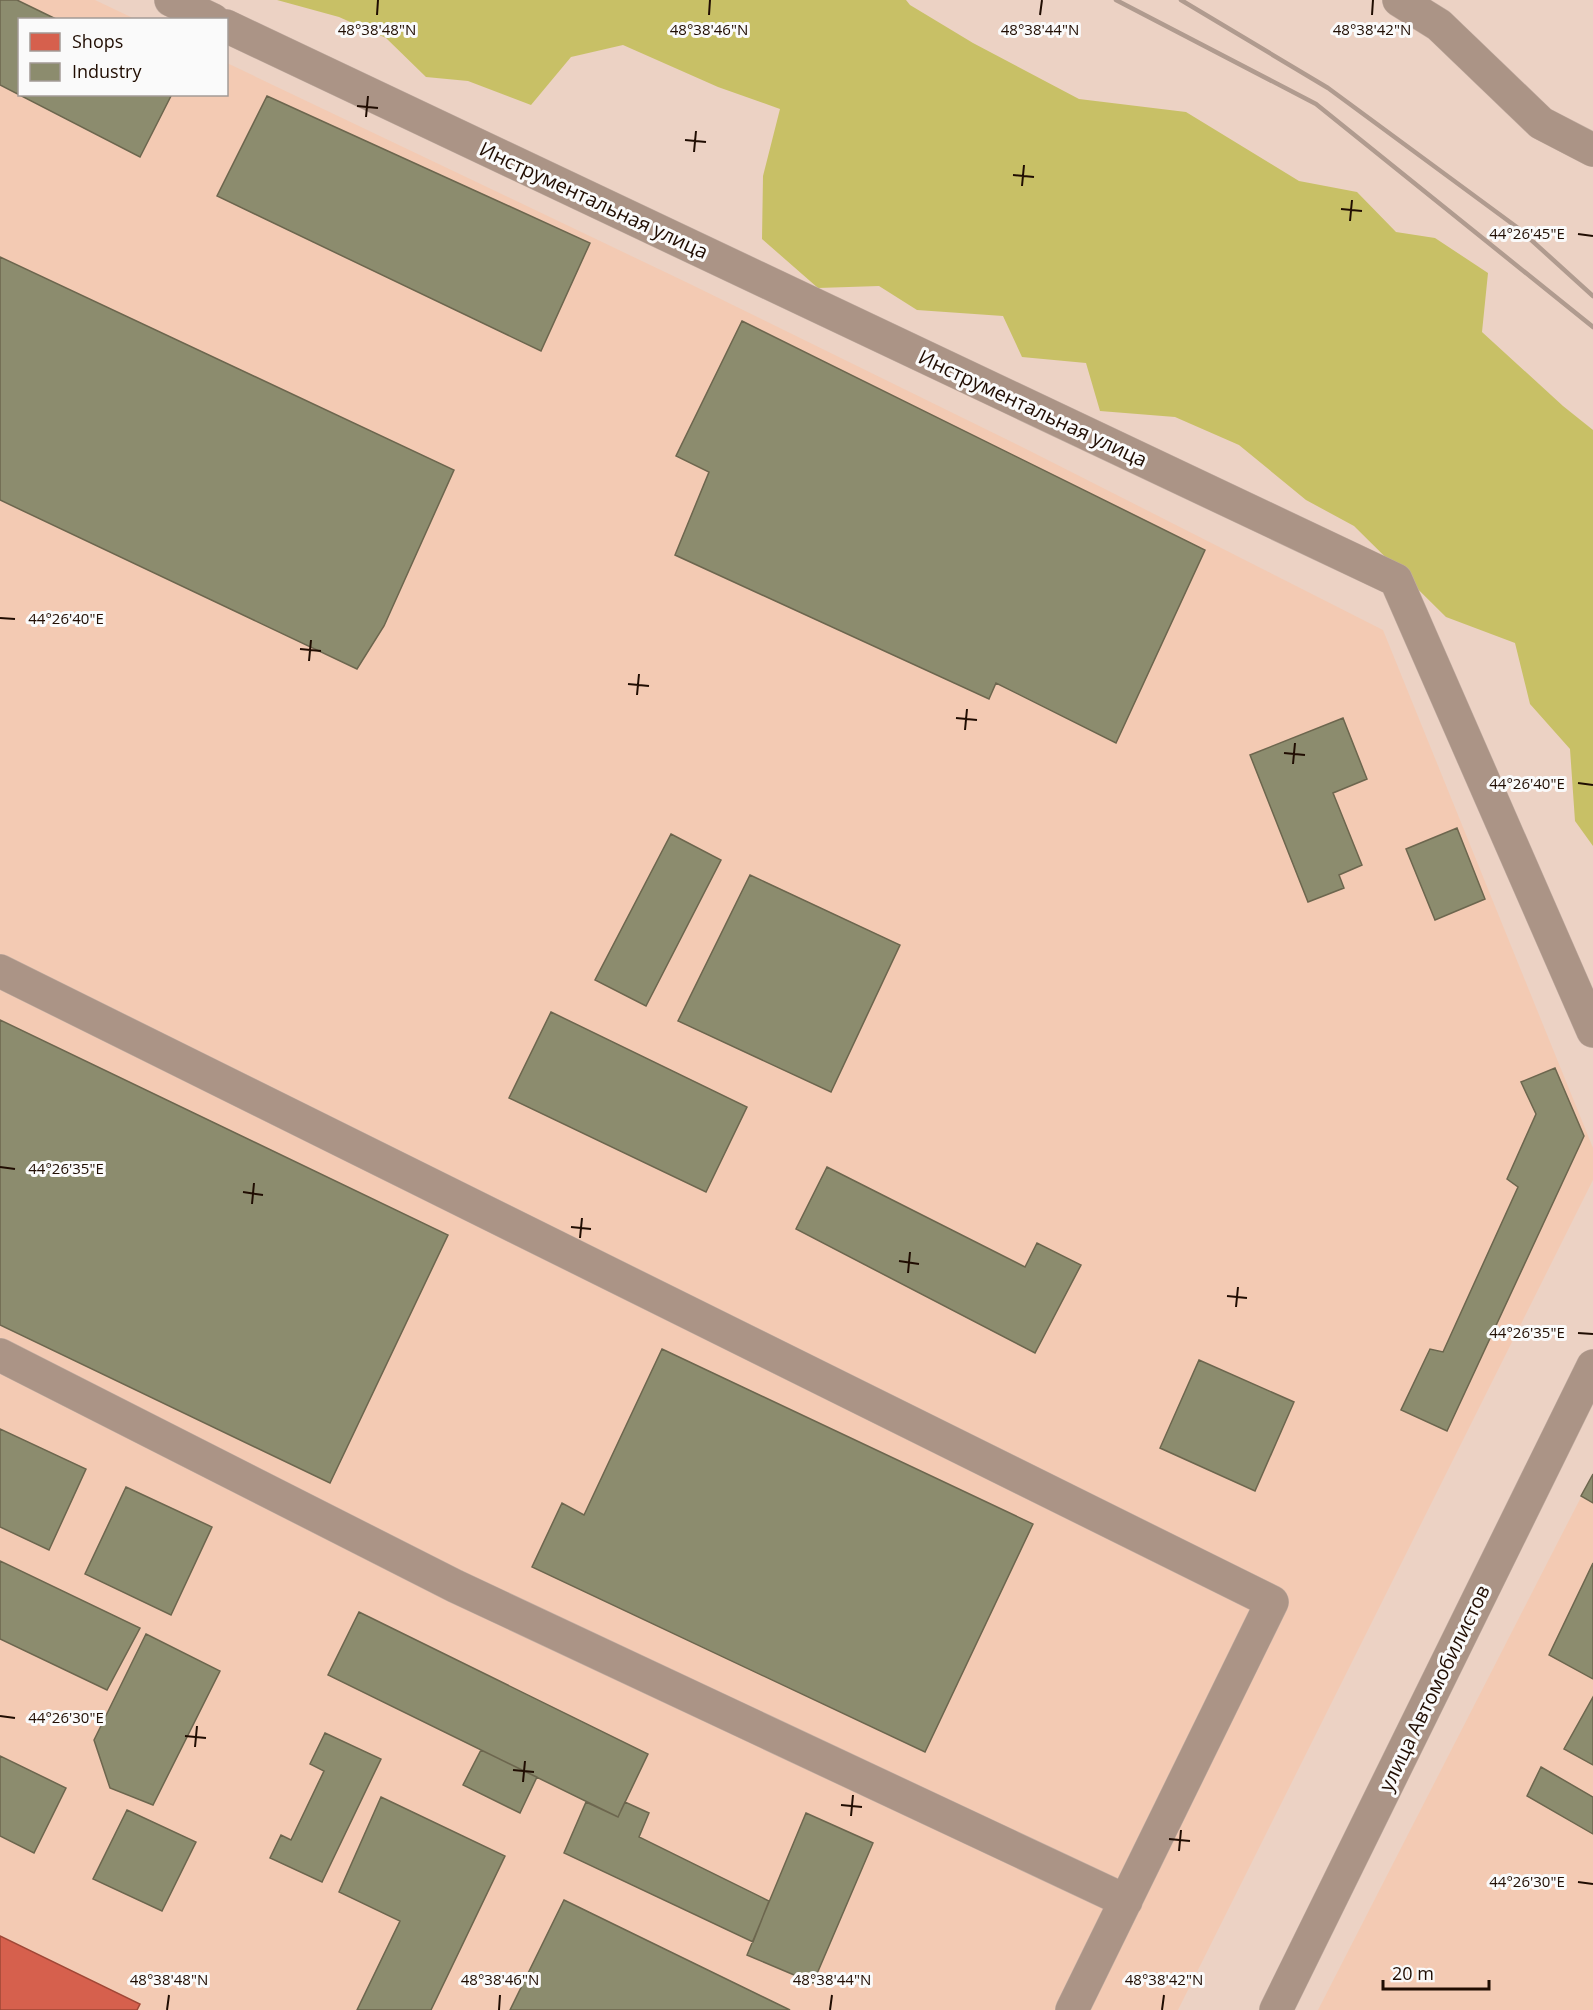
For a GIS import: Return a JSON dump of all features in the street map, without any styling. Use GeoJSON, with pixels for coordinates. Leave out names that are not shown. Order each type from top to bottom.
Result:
{"type":"FeatureCollection","features":[{"type":"Feature","properties":{"kind":"street"},"geometry":{"type":"LineString","coordinates":[[171,0],[209,18]]}},
{"type":"Feature","properties":{"kind":"street"},"geometry":{"type":"LineString","coordinates":[[1399,0],[1439,25],[1541,123],[1593,150]]}},
{"type":"Feature","properties":{"kind":"street","name":"Инструментальная улица"},"geometry":{"type":"LineString","coordinates":[[228,27],[1396,580],[1593,1031]]}},
{"type":"Feature","properties":{"kind":"street"},"geometry":{"type":"LineString","coordinates":[[0,971],[1272,1602],[1072,2010]]}},
{"type":"Feature","properties":{"kind":"street"},"geometry":{"type":"LineString","coordinates":[[0,1355],[454,1586],[1126,1901]]}},
{"type":"Feature","properties":{"kind":"street","name":"улица Автомобилистов"},"geometry":{"type":"LineString","coordinates":[[1276,2010],[1593,1366]]}},
{"type":"Feature","properties":{"kind":"shaded area"},"geometry":{"type":"Polygon","coordinates":[[[0,0],[95,0],[133,18],[18,18],[18,96],[228,96],[228,63],[688,283],[1028,450],[1383,630],[1593,1148],[1593,1180],[1178,2010],[0,2010],[0,0]]]}},
{"type":"Feature","properties":{"kind":"shaded area"},"geometry":{"type":"Polygon","coordinates":[[[277,0],[906,0],[910,5],[973,43],[1079,99],[1186,112],[1299,181],[1357,192],[1396,232],[1435,238],[1488,273],[1482,332],[1563,406],[1593,430],[1593,846],[1575,821],[1570,749],[1530,704],[1515,643],[1446,617],[1354,526],[1306,500],[1239,445],[1175,417],[1100,411],[1086,363],[1022,357],[1003,316],[917,310],[879,286],[818,288],[762,239],[763,176],[780,109],[718,87],[623,45],[571,57],[531,105],[468,81],[426,77],[386,38],[339,17],[277,0]]]}},
{"type":"Feature","properties":{"kind":"shaded area"},"geometry":{"type":"Polygon","coordinates":[[[1593,1474],[1593,2010],[1318,2010],[1561,1536],[1593,1474]]]}},
{"type":"Feature","properties":{"kind":"building: Shops"},"geometry":{"type":"Polygon","coordinates":[[[0,1936],[140,2004],[137,2010],[0,2010],[0,1936]]]}},
{"type":"Feature","properties":{"kind":"building: Industry"},"geometry":{"type":"Polygon","coordinates":[[[0,0],[17,0],[54,18],[18,18],[18,94],[0,85],[0,0]]]}},
{"type":"Feature","properties":{"kind":"building: Industry"},"geometry":{"type":"Polygon","coordinates":[[[21,96],[171,96],[140,157],[21,96]]]}},
{"type":"Feature","properties":{"kind":"building: Industry"},"geometry":{"type":"Polygon","coordinates":[[[267,96],[590,243],[541,351],[217,196],[267,96]]]}},
{"type":"Feature","properties":{"kind":"building: Industry"},"geometry":{"type":"Polygon","coordinates":[[[0,257],[454,470],[384,626],[357,669],[0,500],[0,257]]]}},
{"type":"Feature","properties":{"kind":"building: Industry"},"geometry":{"type":"Polygon","coordinates":[[[742,321],[1205,550],[1116,743],[996,683],[989,699],[675,555],[709,472],[676,456],[742,321]]]}},
{"type":"Feature","properties":{"kind":"building: Industry"},"geometry":{"type":"Polygon","coordinates":[[[1343,718],[1367,779],[1333,793],[1362,865],[1339,875],[1344,888],[1308,902],[1250,755],[1343,718]]]}},
{"type":"Feature","properties":{"kind":"building: Industry"},"geometry":{"type":"Polygon","coordinates":[[[1457,828],[1485,899],[1435,920],[1406,849],[1457,828]]]}},
{"type":"Feature","properties":{"kind":"building: Industry"},"geometry":{"type":"Polygon","coordinates":[[[671,834],[721,860],[646,1006],[595,980],[671,834]]]}},
{"type":"Feature","properties":{"kind":"building: Industry"},"geometry":{"type":"Polygon","coordinates":[[[750,875],[900,945],[831,1092],[678,1021],[750,875]]]}},
{"type":"Feature","properties":{"kind":"building: Industry"},"geometry":{"type":"Polygon","coordinates":[[[551,1012],[747,1107],[706,1192],[509,1098],[551,1012]]]}},
{"type":"Feature","properties":{"kind":"building: Industry"},"geometry":{"type":"Polygon","coordinates":[[[0,1020],[448,1235],[330,1483],[0,1325],[0,1020]]]}},
{"type":"Feature","properties":{"kind":"building: Industry"},"geometry":{"type":"Polygon","coordinates":[[[1555,1068],[1584,1136],[1447,1431],[1401,1410],[1430,1349],[1443,1352],[1518,1187],[1507,1179],[1536,1114],[1521,1082],[1555,1068]]]}},
{"type":"Feature","properties":{"kind":"building: Industry"},"geometry":{"type":"Polygon","coordinates":[[[827,1167],[1025,1267],[1037,1243],[1081,1265],[1035,1353],[796,1229],[827,1167]]]}},
{"type":"Feature","properties":{"kind":"building: Industry"},"geometry":{"type":"Polygon","coordinates":[[[662,1349],[1033,1524],[925,1752],[532,1567],[562,1503],[584,1515],[662,1349]]]}},
{"type":"Feature","properties":{"kind":"building: Industry"},"geometry":{"type":"Polygon","coordinates":[[[1199,1360],[1294,1402],[1255,1491],[1160,1448],[1199,1360]]]}},
{"type":"Feature","properties":{"kind":"building: Industry"},"geometry":{"type":"Polygon","coordinates":[[[0,1429],[86,1469],[49,1550],[0,1527],[0,1429]]]}},
{"type":"Feature","properties":{"kind":"building: Industry"},"geometry":{"type":"Polygon","coordinates":[[[1593,1474],[1593,1503],[1581,1496],[1593,1474]]]}},
{"type":"Feature","properties":{"kind":"building: Industry"},"geometry":{"type":"Polygon","coordinates":[[[126,1487],[212,1527],[171,1615],[85,1574],[126,1487]]]}},
{"type":"Feature","properties":{"kind":"building: Industry"},"geometry":{"type":"Polygon","coordinates":[[[0,1561],[140,1628],[107,1690],[0,1639],[0,1561]]]}},
{"type":"Feature","properties":{"kind":"building: Industry"},"geometry":{"type":"Polygon","coordinates":[[[1593,1563],[1593,1679],[1549,1655],[1593,1563]]]}},
{"type":"Feature","properties":{"kind":"building: Industry"},"geometry":{"type":"Polygon","coordinates":[[[359,1612],[648,1754],[618,1817],[328,1675],[359,1612]]]}},
{"type":"Feature","properties":{"kind":"building: Industry"},"geometry":{"type":"Polygon","coordinates":[[[146,1634],[220,1671],[153,1805],[110,1788],[94,1740],[146,1634]]]}},
{"type":"Feature","properties":{"kind":"building: Industry"},"geometry":{"type":"Polygon","coordinates":[[[1593,1697],[1593,1765],[1564,1749],[1593,1697]]]}},
{"type":"Feature","properties":{"kind":"building: Industry"},"geometry":{"type":"Polygon","coordinates":[[[325,1733],[381,1759],[322,1882],[270,1858],[281,1835],[291,1840],[324,1771],[310,1764],[325,1733]]]}},
{"type":"Feature","properties":{"kind":"building: Industry"},"geometry":{"type":"Polygon","coordinates":[[[481,1750],[537,1777],[520,1813],[463,1785],[481,1750]]]}},
{"type":"Feature","properties":{"kind":"building: Industry"},"geometry":{"type":"Polygon","coordinates":[[[0,1756],[66,1788],[34,1853],[0,1836],[0,1756]]]}},
{"type":"Feature","properties":{"kind":"building: Industry"},"geometry":{"type":"Polygon","coordinates":[[[1541,1767],[1593,1797],[1593,1834],[1527,1796],[1541,1767]]]}},
{"type":"Feature","properties":{"kind":"building: Industry"},"geometry":{"type":"Polygon","coordinates":[[[381,1797],[505,1856],[431,2010],[357,2010],[400,1921],[339,1892],[381,1797]]]}},
{"type":"Feature","properties":{"kind":"building: Industry"},"geometry":{"type":"Polygon","coordinates":[[[586,1802],[618,1817],[625,1802],[649,1813],[639,1837],[769,1901],[753,1942],[564,1853],[586,1802]]]}},
{"type":"Feature","properties":{"kind":"building: Industry"},"geometry":{"type":"Polygon","coordinates":[[[127,1810],[196,1842],[162,1911],[93,1879],[127,1810]]]}},
{"type":"Feature","properties":{"kind":"building: Industry"},"geometry":{"type":"Polygon","coordinates":[[[806,1813],[873,1843],[813,1983],[747,1955],[806,1813]]]}},
{"type":"Feature","properties":{"kind":"building: Industry"},"geometry":{"type":"Polygon","coordinates":[[[564,1900],[790,2010],[510,2010],[564,1900]]]}},
{"type":"Feature","properties":{"kind":"railway"},"geometry":{"type":"LineString","coordinates":[[1116,0],[1316,104],[1593,327]]}},
{"type":"Feature","properties":{"kind":"railway"},"geometry":{"type":"LineString","coordinates":[[1181,0],[1328,88],[1518,228],[1593,296]]}}]}
